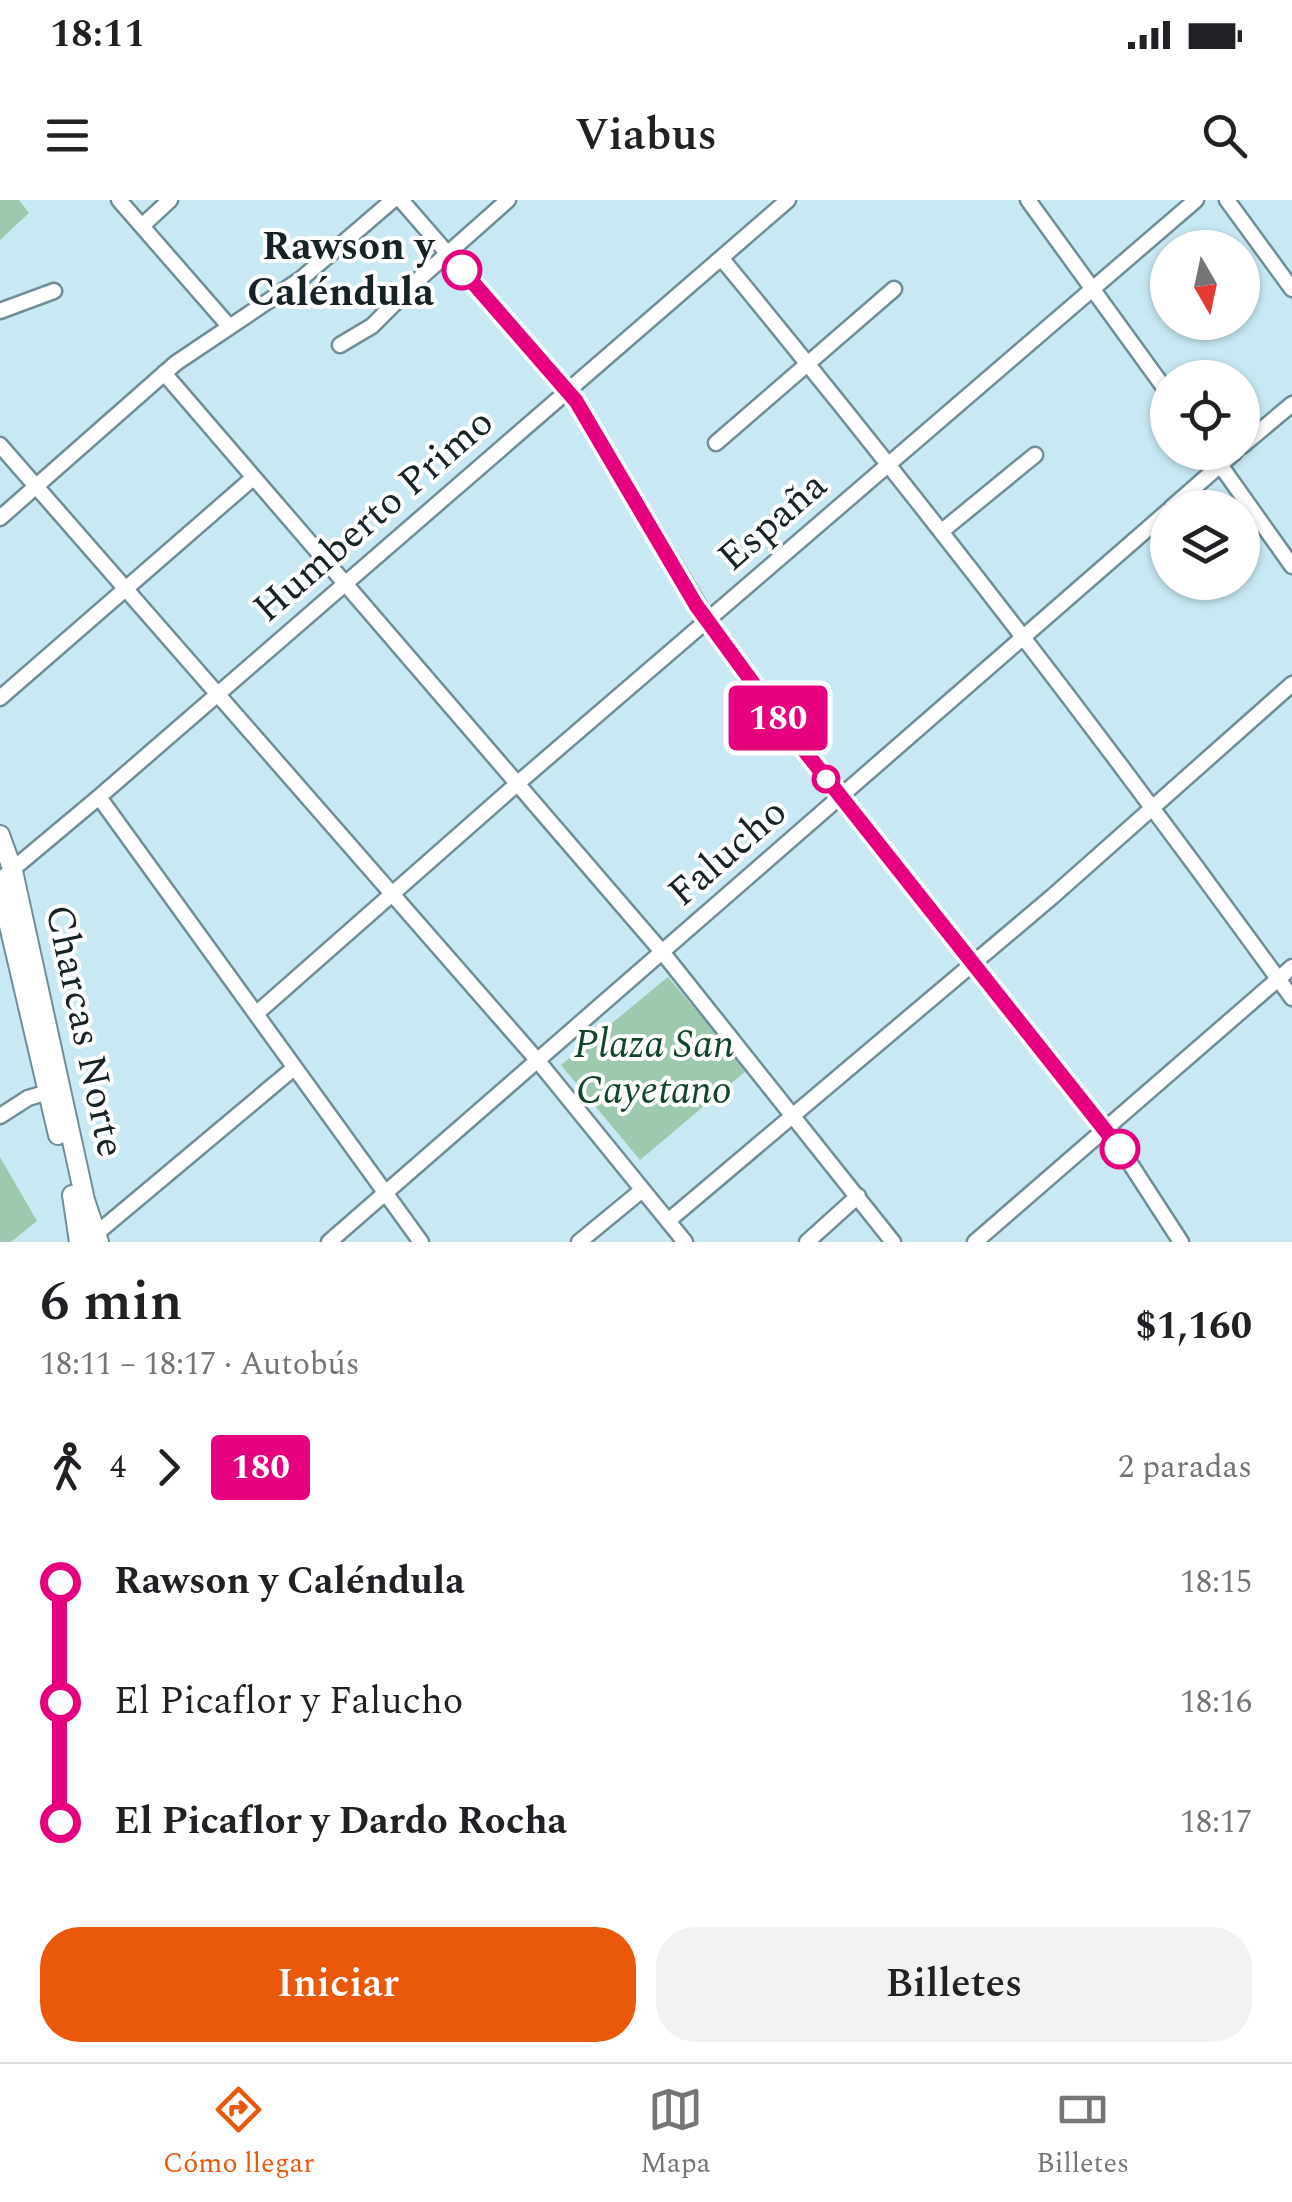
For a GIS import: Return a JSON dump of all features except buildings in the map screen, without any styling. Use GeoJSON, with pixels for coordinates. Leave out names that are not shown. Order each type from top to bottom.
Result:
{"type":"FeatureCollection","features":[{"type":"Feature","properties":{"kind":"street"},"geometry":{"type":"LineString","coordinates":[[119,200],[228,325]]}},
{"type":"Feature","properties":{"kind":"street"},"geometry":{"type":"LineString","coordinates":[[143,224],[170,200]]}},
{"type":"Feature","properties":{"kind":"street"},"geometry":{"type":"LineString","coordinates":[[0,518],[164,373],[228,325],[256,311],[300,279],[393,200]]}},
{"type":"Feature","properties":{"kind":"street"},"geometry":{"type":"LineString","coordinates":[[400,200],[568,391],[708,621],[842,798],[1134,1168],[1166,1224],[1181,1242]]}},
{"type":"Feature","properties":{"kind":"street"},"geometry":{"type":"LineString","coordinates":[[340,344],[372,326],[508,200]]}},
{"type":"Feature","properties":{"kind":"street"},"geometry":{"type":"LineString","coordinates":[[1028,200],[1150,368]]}},
{"type":"Feature","properties":{"kind":"street","name":"España"},"geometry":{"type":"LineString","coordinates":[[257,1014],[518,783],[1196,200]]}},
{"type":"Feature","properties":{"kind":"street"},"geometry":{"type":"LineString","coordinates":[[1227,200],[1292,289]]}},
{"type":"Feature","properties":{"kind":"street","name":"Humberto Primo"},"geometry":{"type":"LineString","coordinates":[[6,876],[722,259],[783,202]]}},
{"type":"Feature","properties":{"kind":"street"},"geometry":{"type":"LineString","coordinates":[[722,259],[890,464],[1023,635],[1292,998]]}},
{"type":"Feature","properties":{"kind":"street"},"geometry":{"type":"LineString","coordinates":[[716,443],[894,288]]}},
{"type":"Feature","properties":{"kind":"street"},"geometry":{"type":"LineString","coordinates":[[0,311],[54,291]]}},
{"type":"Feature","properties":{"kind":"street"},"geometry":{"type":"LineString","coordinates":[[164,373],[662,953],[893,1242]]}},
{"type":"Feature","properties":{"kind":"street"},"geometry":{"type":"LineString","coordinates":[[1260,431],[1292,404]]}},
{"type":"Feature","properties":{"kind":"street"},"geometry":{"type":"LineString","coordinates":[[0,445],[393,892],[538,1061],[684,1242]]}},
{"type":"Feature","properties":{"kind":"street"},"geometry":{"type":"LineString","coordinates":[[942,530],[1035,456]]}},
{"type":"Feature","properties":{"kind":"street","name":"Falucho"},"geometry":{"type":"LineString","coordinates":[[1192,490],[1215,470]]}},
{"type":"Feature","properties":{"kind":"street"},"geometry":{"type":"LineString","coordinates":[[1223,470],[1292,566]]}},
{"type":"Feature","properties":{"kind":"street"},"geometry":{"type":"LineString","coordinates":[[0,698],[253,478]]}},
{"type":"Feature","properties":{"kind":"street","name":"Falucho"},"geometry":{"type":"LineString","coordinates":[[329,1242],[1150,525]]}},
{"type":"Feature","properties":{"kind":"street"},"geometry":{"type":"LineString","coordinates":[[668,1221],[972,964],[1292,684]]}},
{"type":"Feature","properties":{"kind":"street"},"geometry":{"type":"LineString","coordinates":[[99,797],[421,1242]]}},
{"type":"Feature","properties":{"kind":"street","name":"Charcas Norte"},"geometry":{"type":"LineString","coordinates":[[0,834],[53,1090],[77,1216],[78,1242]]}},
{"type":"Feature","properties":{"kind":"street","name":"Charcas Norte"},"geometry":{"type":"LineString","coordinates":[[0,888],[94,1239]]}},
{"type":"Feature","properties":{"kind":"street"},"geometry":{"type":"LineString","coordinates":[[975,1242],[1292,968]]}},
{"type":"Feature","properties":{"kind":"street"},"geometry":{"type":"LineString","coordinates":[[94,1239],[294,1068]]}},
{"type":"Feature","properties":{"kind":"street"},"geometry":{"type":"LineString","coordinates":[[0,1116],[28,1098],[53,1090]]}},
{"type":"Feature","properties":{"kind":"street"},"geometry":{"type":"LineString","coordinates":[[580,1242],[642,1191]]}},
{"type":"Feature","properties":{"kind":"street"},"geometry":{"type":"LineString","coordinates":[[807,1242],[858,1196]]}},
{"type":"Feature","properties":{"kind":"green space"},"geometry":{"type":"Polygon","coordinates":[[[0,200],[19,200],[29,213],[0,240],[0,200]]]}},
{"type":"Feature","properties":{"kind":"green space","name":"Plaza San Cayetano"},"geometry":{"type":"Polygon","coordinates":[[[668,977],[747,1070],[640,1160],[561,1065],[668,977]]]}},
{"type":"Feature","properties":{"kind":"green space"},"geometry":{"type":"Polygon","coordinates":[[[0,1157],[37,1221],[11,1242],[0,1242],[0,1157]]]}},
{"type":"Feature","properties":{"kind":"bus line","name":"180"},"geometry":{"type":"LineString","coordinates":[[462,270],[576,401],[696,605],[777,716],[1120,1149]]}},
{"type":"Feature","properties":{"kind":"place","name":"Rawson y Caléndula"},"geometry":{"type":"Point","coordinates":[462,270]}}]}
